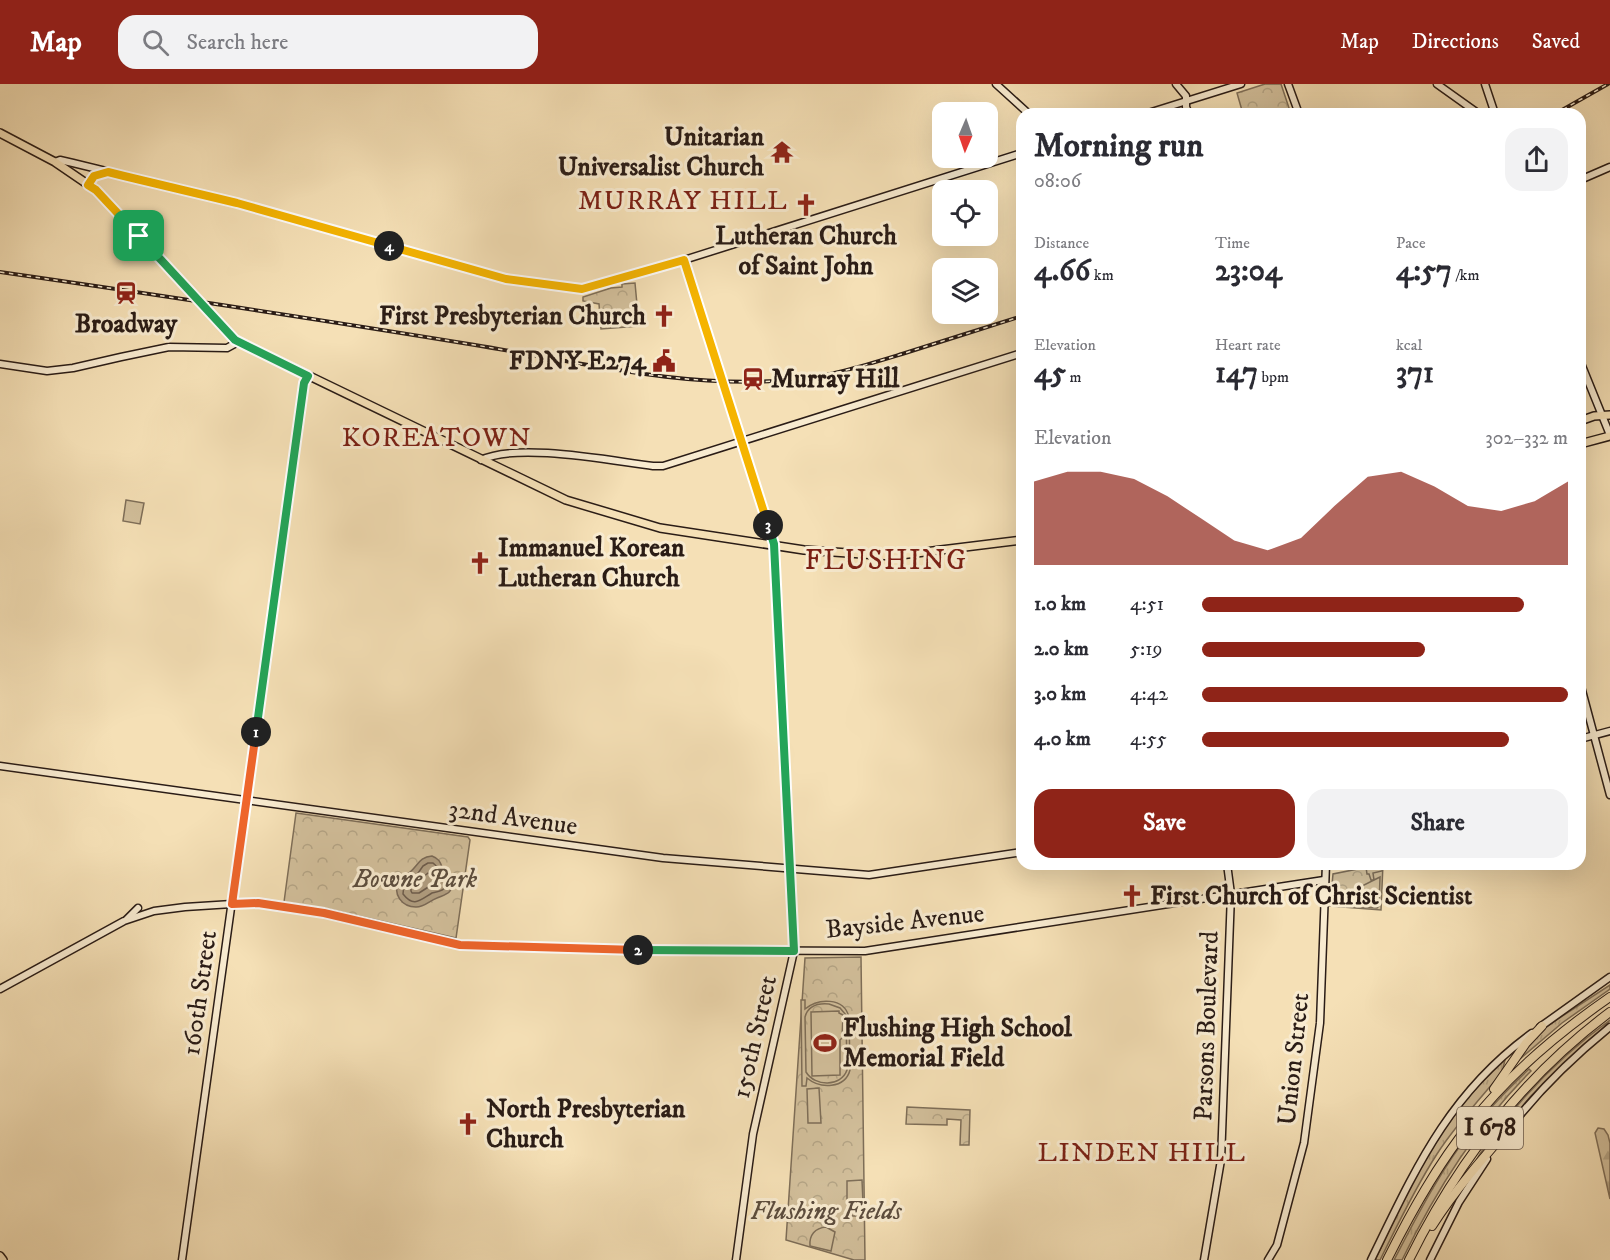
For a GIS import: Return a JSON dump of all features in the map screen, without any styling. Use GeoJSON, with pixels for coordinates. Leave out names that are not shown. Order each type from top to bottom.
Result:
{"type":"FeatureCollection","features":[{"type":"Feature","properties":{"kind":"highway","name":"I 678"},"geometry":{"type":"LineString","coordinates":[[1387,1260],[1431,1181],[1467,1128],[1495,1095],[1530,1060],[1563,1031],[1610,997]]}},
{"type":"Feature","properties":{"kind":"highway","name":"I 678"},"geometry":{"type":"LineString","coordinates":[[1410,1260],[1452,1183],[1493,1125],[1540,1072],[1610,1012]]}},
{"type":"Feature","properties":{"kind":"highway"},"geometry":{"type":"LineString","coordinates":[[1467,1128],[1524,1045],[1542,1026]]}},
{"type":"Feature","properties":{"kind":"highway"},"geometry":{"type":"LineString","coordinates":[[1410,1260],[1452,1198],[1511,1126]]}},
{"type":"Feature","properties":{"kind":"main road"},"geometry":{"type":"LineString","coordinates":[[0,133],[55,162],[96,190],[238,342],[566,500],[660,528],[804,550],[892,556],[1016,541]]}},
{"type":"Feature","properties":{"kind":"main road"},"geometry":{"type":"LineString","coordinates":[[1586,419],[1606,415]]}},
{"type":"Feature","properties":{"kind":"main road"},"geometry":{"type":"LineString","coordinates":[[1586,442],[1610,435]]}},
{"type":"Feature","properties":{"kind":"main road"},"geometry":{"type":"LineString","coordinates":[[0,1256],[3,1260]]}},
{"type":"Feature","properties":{"kind":"street"},"geometry":{"type":"LineString","coordinates":[[996,84],[1022,108]]}},
{"type":"Feature","properties":{"kind":"street"},"geometry":{"type":"LineString","coordinates":[[1176,84],[1186,96],[1186,108]]}},
{"type":"Feature","properties":{"kind":"street"},"geometry":{"type":"LineString","coordinates":[[1164,108],[1241,84]]}},
{"type":"Feature","properties":{"kind":"street"},"geometry":{"type":"LineString","coordinates":[[1288,84],[1297,108]]}},
{"type":"Feature","properties":{"kind":"street"},"geometry":{"type":"LineString","coordinates":[[1437,84],[1471,108]]}},
{"type":"Feature","properties":{"kind":"street"},"geometry":{"type":"LineString","coordinates":[[1485,84],[1493,108]]}},
{"type":"Feature","properties":{"kind":"street"},"geometry":{"type":"LineString","coordinates":[[55,162],[67,162],[237,203],[470,269],[520,281],[582,289],[684,260],[1016,155]]}},
{"type":"Feature","properties":{"kind":"street"},"geometry":{"type":"LineString","coordinates":[[1586,177],[1610,167]]}},
{"type":"Feature","properties":{"kind":"street"},"geometry":{"type":"LineString","coordinates":[[88,185],[94,176],[108,172]]}},
{"type":"Feature","properties":{"kind":"street","name":"150th Street"},"geometry":{"type":"LineString","coordinates":[[684,260],[774,545],[791,869],[794,951],[753,1134],[736,1260]]}},
{"type":"Feature","properties":{"kind":"street"},"geometry":{"type":"LineString","coordinates":[[0,364],[47,371],[73,369],[169,347],[227,348],[238,342]]}},
{"type":"Feature","properties":{"kind":"street"},"geometry":{"type":"LineString","coordinates":[[481,460],[492,454],[514,453],[577,456],[663,466],[1016,355]]}},
{"type":"Feature","properties":{"kind":"street"},"geometry":{"type":"LineString","coordinates":[[1586,373],[1606,415],[1610,435]]}},
{"type":"Feature","properties":{"kind":"street","name":"160th Street"},"geometry":{"type":"LineString","coordinates":[[182,1260],[304,383],[308,376]]}},
{"type":"Feature","properties":{"kind":"street"},"geometry":{"type":"LineString","coordinates":[[1586,705],[1610,795]]}},
{"type":"Feature","properties":{"kind":"street"},"geometry":{"type":"LineString","coordinates":[[1586,737],[1610,731]]}},
{"type":"Feature","properties":{"kind":"street","name":"32nd Avenue"},"geometry":{"type":"LineString","coordinates":[[0,766],[663,858],[791,869],[875,875],[1016,853]]}},
{"type":"Feature","properties":{"kind":"street","name":"Parsons Boulevard"},"geometry":{"type":"LineString","coordinates":[[1204,1260],[1221,1160],[1231,894],[1228,870]]}},
{"type":"Feature","properties":{"kind":"street","name":"Union Street"},"geometry":{"type":"LineString","coordinates":[[1268,1260],[1277,1245],[1301,1158],[1308,1118],[1320,1023],[1325,870]]}},
{"type":"Feature","properties":{"kind":"street","name":"Bayside Avenue"},"geometry":{"type":"LineString","coordinates":[[124,921],[154,911],[258,903],[324,913],[460,945],[665,950],[872,950],[1324,880]]}},
{"type":"Feature","properties":{"kind":"street"},"geometry":{"type":"LineString","coordinates":[[0,989],[124,921],[138,908]]}},
{"type":"Feature","properties":{"kind":"street"},"geometry":{"type":"LineString","coordinates":[[1371,1260],[1422,1157],[1450,1113],[1472,1087],[1507,1053],[1610,980]]}},
{"type":"Feature","properties":{"kind":"street"},"geometry":{"type":"LineString","coordinates":[[1430,1260],[1463,1196],[1511,1126],[1558,1074],[1610,1027]]}},
{"type":"Feature","properties":{"kind":"green space"},"geometry":{"type":"Polygon","coordinates":[[[1265,84],[1281,84],[1289,108],[1241,108],[1237,93],[1265,84]]]}},
{"type":"Feature","properties":{"kind":"green space"},"geometry":{"type":"Polygon","coordinates":[[[635,283],[639,326],[601,329],[599,304],[583,301],[583,297],[622,287],[622,284],[635,283]]]}},
{"type":"Feature","properties":{"kind":"green space"},"geometry":{"type":"Polygon","coordinates":[[[126,500],[144,503],[140,524],[123,521],[126,500]]]}},
{"type":"Feature","properties":{"kind":"green space","name":"Bowne Park"},"geometry":{"type":"Polygon","coordinates":[[[296,813],[468,837],[470,840],[456,938],[328,909],[284,902],[296,813]]]}},
{"type":"Feature","properties":{"kind":"green space"},"geometry":{"type":"Polygon","coordinates":[[[1353,870],[1383,870],[1381,910],[1330,906],[1333,874],[1353,870]]]}},
{"type":"Feature","properties":{"kind":"green space"},"geometry":{"type":"Polygon","coordinates":[[[1366,870],[1382,870],[1382,871],[1373,873],[1374,880],[1371,880],[1366,870]]]}},
{"type":"Feature","properties":{"kind":"green space"},"geometry":{"type":"Polygon","coordinates":[[[1380,877],[1377,908],[1349,906],[1360,887],[1380,877]]]}},
{"type":"Feature","properties":{"kind":"green space","name":"Flushing Fields"},"geometry":{"type":"Polygon","coordinates":[[[861,957],[865,1260],[854,1260],[786,1240],[805,958],[861,957]]]}},
{"type":"Feature","properties":{"kind":"green space"},"geometry":{"type":"Polygon","coordinates":[[[1610,985],[1610,989],[1562,1023],[1521,1058],[1519,1056],[1541,1030],[1610,985]]]}},
{"type":"Feature","properties":{"kind":"green space"},"geometry":{"type":"Polygon","coordinates":[[[801,1000],[805,1000],[805,1009],[823,1001],[836,1003],[846,1010],[849,1017],[850,1070],[843,1081],[838,1084],[818,1084],[807,1078],[806,1086],[802,1086],[801,1000]],[[829,1004],[817,1005],[808,1010],[805,1017],[806,1072],[810,1077],[821,1082],[839,1080],[847,1070],[846,1015],[840,1008],[829,1004]]]}},
{"type":"Feature","properties":{"kind":"green space","name":"Flushing High School Memorial Field"},"geometry":{"type":"Polygon","coordinates":[[[839,1011],[843,1015],[840,1075],[812,1076],[811,1012],[839,1011]]]}},
{"type":"Feature","properties":{"kind":"green space"},"geometry":{"type":"Polygon","coordinates":[[[1610,1020],[1530,1097],[1477,1159],[1508,1116],[1535,1086],[1579,1044],[1610,1020]]]}},
{"type":"Feature","properties":{"kind":"green space"},"geometry":{"type":"Polygon","coordinates":[[[1505,1060],[1500,1075],[1437,1154],[1380,1260],[1375,1260],[1417,1172],[1440,1132],[1466,1099],[1505,1060]]]}},
{"type":"Feature","properties":{"kind":"green space"},"geometry":{"type":"Polygon","coordinates":[[[1529,1069],[1531,1071],[1493,1114],[1459,1160],[1428,1209],[1402,1260],[1394,1260],[1430,1193],[1461,1145],[1492,1106],[1529,1069]]]}},
{"type":"Feature","properties":{"kind":"green space"},"geometry":{"type":"Polygon","coordinates":[[[819,1088],[821,1123],[808,1123],[807,1089],[819,1088]]]}},
{"type":"Feature","properties":{"kind":"green space"},"geometry":{"type":"Polygon","coordinates":[[[907,1107],[970,1110],[969,1145],[960,1145],[961,1120],[947,1119],[947,1125],[906,1124],[907,1107]]]}},
{"type":"Feature","properties":{"kind":"green space"},"geometry":{"type":"Polygon","coordinates":[[[1598,1128],[1604,1129],[1610,1143],[1610,1199],[1595,1133],[1598,1128]]]}},
{"type":"Feature","properties":{"kind":"green space"},"geometry":{"type":"Polygon","coordinates":[[[862,1180],[863,1203],[860,1203],[860,1216],[852,1216],[852,1203],[847,1203],[847,1181],[862,1180]]]}},
{"type":"Feature","properties":{"kind":"green space"},"geometry":{"type":"Polygon","coordinates":[[[826,1227],[835,1232],[831,1251],[810,1246],[814,1233],[826,1227]]]}},
{"type":"Feature","properties":{"kind":"water"},"geometry":{"type":"Polygon","coordinates":[[[432,856],[440,862],[452,883],[450,892],[422,906],[406,905],[398,895],[399,881],[421,860],[432,856]]]}},
{"type":"Feature","properties":{"kind":"railway"},"geometry":{"type":"LineString","coordinates":[[1566,108],[1608,84]]}},
{"type":"Feature","properties":{"kind":"railway"},"geometry":{"type":"LineString","coordinates":[[0,272],[356,326],[592,366],[711,381],[790,380],[833,373],[1016,318]]}},
{"type":"Feature","properties":{"kind":"place","name":"Unitarian Universalist Church"},"geometry":{"type":"Point","coordinates":[782,152]}},
{"type":"Feature","properties":{"kind":"place","name":"Lutheran Church of Saint John"},"geometry":{"type":"Point","coordinates":[806,205]}},
{"type":"Feature","properties":{"kind":"place","name":"Broadway"},"geometry":{"type":"Point","coordinates":[126,293]}},
{"type":"Feature","properties":{"kind":"place","name":"First Presbyterian Church"},"geometry":{"type":"Point","coordinates":[664,316]}},
{"type":"Feature","properties":{"kind":"place","name":"FDNY E274"},"geometry":{"type":"Point","coordinates":[664,361]}},
{"type":"Feature","properties":{"kind":"place","name":"Murray Hill"},"geometry":{"type":"Point","coordinates":[753,379]}},
{"type":"Feature","properties":{"kind":"place","name":"Immanuel Korean Lutheran Church"},"geometry":{"type":"Point","coordinates":[480,563]}},
{"type":"Feature","properties":{"kind":"place","name":"First Church of Christ Scientist"},"geometry":{"type":"Point","coordinates":[1132,896]}},
{"type":"Feature","properties":{"kind":"place","name":"Flushing High School Memorial Field"},"geometry":{"type":"Point","coordinates":[825,1043]}},
{"type":"Feature","properties":{"kind":"place","name":"North Presbyterian Church"},"geometry":{"type":"Point","coordinates":[468,1124]}},
{"type":"Feature","properties":{"kind":"district","name":"MURRAY HILL"},"geometry":{"type":"Point","coordinates":[683,201]}},
{"type":"Feature","properties":{"kind":"district","name":"KOREATOWN"},"geometry":{"type":"Point","coordinates":[437,438]}},
{"type":"Feature","properties":{"kind":"district","name":"FLUSHING"},"geometry":{"type":"Point","coordinates":[886,560]}},
{"type":"Feature","properties":{"kind":"district","name":"LINDEN HILL"},"geometry":{"type":"Point","coordinates":[1142,1153]}},
{"type":"Feature","properties":{"kind":"route"},"geometry":{"type":"LineString","coordinates":[[108,172],[219,198],[502,278],[520,281],[582,289],[684,260],[774,544],[794,951],[460,945],[324,913],[258,903],[232,904],[304,383],[308,376],[235,340],[139,236],[96,190],[88,185],[94,176],[108,172]]}}]}
